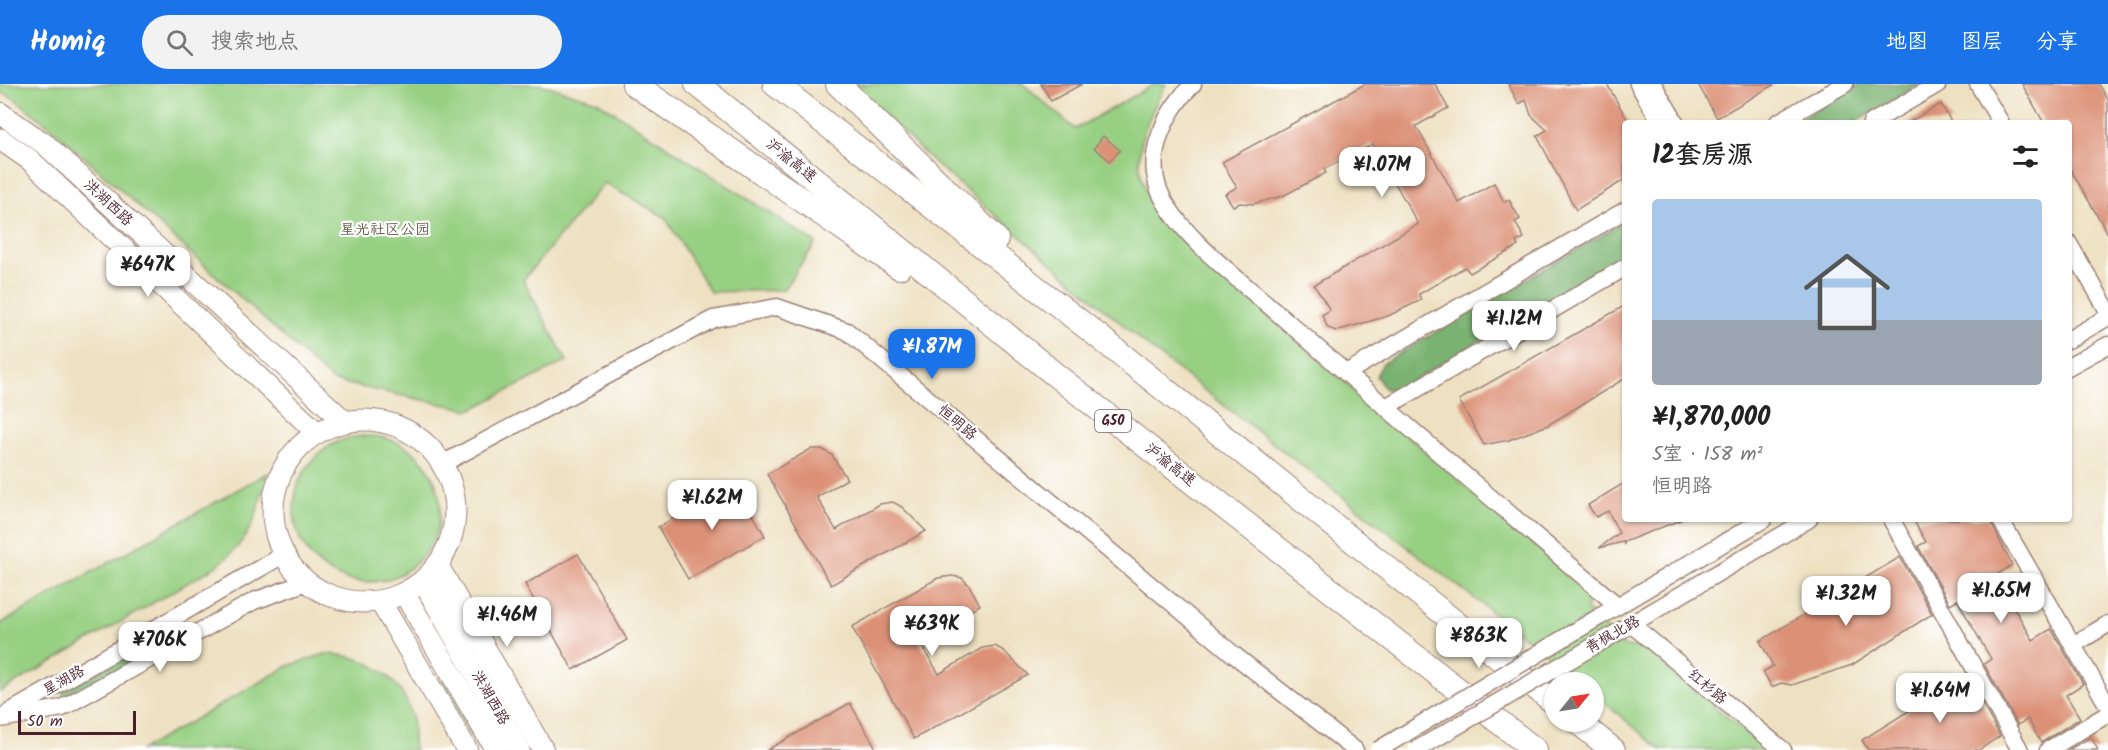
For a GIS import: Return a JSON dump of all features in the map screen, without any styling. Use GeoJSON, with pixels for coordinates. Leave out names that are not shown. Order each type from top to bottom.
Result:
{"type":"FeatureCollection","features":[{"type":"Feature","properties":{"kind":"highway"},"geometry":{"type":"LineString","coordinates":[[634,84],[1053,374]]}},
{"type":"Feature","properties":{"kind":"highway","name":"沪渝高速"},"geometry":{"type":"LineString","coordinates":[[697,84],[1053,374],[1535,750]]}},
{"type":"Feature","properties":{"kind":"highway"},"geometry":{"type":"LineString","coordinates":[[775,84],[1093,332],[1544,694]]}},
{"type":"Feature","properties":{"kind":"highway"},"geometry":{"type":"LineString","coordinates":[[838,84],[1093,332]]}},
{"type":"Feature","properties":{"kind":"highway"},"geometry":{"type":"LineString","coordinates":[[1590,732],[1613,750]]}},
{"type":"Feature","properties":{"kind":"main road","name":"洪湖西路"},"geometry":{"type":"LineString","coordinates":[[0,113],[46,145],[344,421]]}},
{"type":"Feature","properties":{"kind":"main road","name":"洪湖西路"},"geometry":{"type":"LineString","coordinates":[[0,139],[30,160],[316,432]]}},
{"type":"Feature","properties":{"kind":"main road"},"geometry":{"type":"LineString","coordinates":[[373,419],[402,427],[426,444],[444,463],[453,492],[455,517],[450,543],[438,566],[424,583],[380,601],[345,601],[319,591],[296,574],[283,555],[273,525],[272,498],[280,472],[294,450],[316,432],[344,421],[373,419]]}},
{"type":"Feature","properties":{"kind":"main road"},"geometry":{"type":"LineString","coordinates":[[438,566],[543,750]]}},
{"type":"Feature","properties":{"kind":"main road","name":"洪湖西路"},"geometry":{"type":"LineString","coordinates":[[424,583],[519,750]]}},
{"type":"Feature","properties":{"kind":"main road","name":"洪湖西路"},"geometry":{"type":"LineString","coordinates":[[404,593],[496,750]]}},
{"type":"Feature","properties":{"kind":"main road"},"geometry":{"type":"LineString","coordinates":[[380,601],[467,750]]}},
{"type":"Feature","properties":{"kind":"street"},"geometry":{"type":"LineString","coordinates":[[1193,84],[1177,103],[1156,143],[1154,167],[1160,191],[1173,214],[1191,236],[1346,373],[1618,606]]}},
{"type":"Feature","properties":{"kind":"street"},"geometry":{"type":"LineString","coordinates":[[1177,103],[1206,84]]}},
{"type":"Feature","properties":{"kind":"street"},"geometry":{"type":"LineString","coordinates":[[1638,84],[1659,120]]}},
{"type":"Feature","properties":{"kind":"street"},"geometry":{"type":"LineString","coordinates":[[1653,84],[1674,120]]}},
{"type":"Feature","properties":{"kind":"street"},"geometry":{"type":"LineString","coordinates":[[1782,120],[1845,84]]}},
{"type":"Feature","properties":{"kind":"street"},"geometry":{"type":"LineString","coordinates":[[1876,120],[1938,84]]}},
{"type":"Feature","properties":{"kind":"street"},"geometry":{"type":"LineString","coordinates":[[1978,84],[1999,120]]}},
{"type":"Feature","properties":{"kind":"street"},"geometry":{"type":"LineString","coordinates":[[1346,373],[1622,212]]}},
{"type":"Feature","properties":{"kind":"street"},"geometry":{"type":"LineString","coordinates":[[2072,249],[2108,311]]}},
{"type":"Feature","properties":{"kind":"street"},"geometry":{"type":"LineString","coordinates":[[1386,407],[1622,268]]}},
{"type":"Feature","properties":{"kind":"street","name":"恒明路"},"geometry":{"type":"LineString","coordinates":[[444,463],[713,319],[777,307],[847,331],[1224,647],[1355,750]]}},
{"type":"Feature","properties":{"kind":"street"},"geometry":{"type":"LineString","coordinates":[[2072,338],[2108,316]]}},
{"type":"Feature","properties":{"kind":"street"},"geometry":{"type":"LineString","coordinates":[[2072,365],[2108,345]]}},
{"type":"Feature","properties":{"kind":"street","name":"青枫北路"},"geometry":{"type":"LineString","coordinates":[[1378,750],[1759,522]]}},
{"type":"Feature","properties":{"kind":"street","name":"青枫北路"},"geometry":{"type":"LineString","coordinates":[[1416,750],[1804,522]]}},
{"type":"Feature","properties":{"kind":"street"},"geometry":{"type":"LineString","coordinates":[[1893,522],[2020,750]]}},
{"type":"Feature","properties":{"kind":"street"},"geometry":{"type":"LineString","coordinates":[[2002,522],[2108,706]]}},
{"type":"Feature","properties":{"kind":"street","name":"星湖路"},"geometry":{"type":"LineString","coordinates":[[0,719],[283,555]]}},
{"type":"Feature","properties":{"kind":"street"},"geometry":{"type":"LineString","coordinates":[[0,719],[62,708],[254,601],[307,582]]}},
{"type":"Feature","properties":{"kind":"street"},"geometry":{"type":"LineString","coordinates":[[2073,645],[2108,624]]}},
{"type":"Feature","properties":{"kind":"street","name":"红杉路"},"geometry":{"type":"LineString","coordinates":[[1625,628],[1783,750]]}},
{"type":"Feature","properties":{"kind":"street"},"geometry":{"type":"LineString","coordinates":[[2048,750],[2108,714]]}},
{"type":"Feature","properties":{"kind":"green space","name":"星光社区公园"},"geometry":{"type":"Polygon","coordinates":[[[0,84],[541,84],[597,101],[816,243],[783,290],[710,292],[665,217],[604,183],[523,280],[567,361],[470,410],[333,381],[54,130],[12,97],[0,92],[0,84]]]}},
{"type":"Feature","properties":{"kind":"green space"},"geometry":{"type":"Polygon","coordinates":[[[853,84],[1023,84],[1075,129],[1155,84],[1166,84],[1144,133],[1140,152],[1140,170],[1145,188],[1155,206],[1188,247],[1589,592],[1587,610],[1625,647],[1641,647],[1768,750],[1661,750],[1604,702],[1604,672],[1568,672],[1151,349],[930,159],[853,84]]]}},
{"type":"Feature","properties":{"kind":"green space"},"geometry":{"type":"Polygon","coordinates":[[[1861,84],[1921,84],[1859,120],[1798,120],[1861,84]]]}},
{"type":"Feature","properties":{"kind":"green space"},"geometry":{"type":"Polygon","coordinates":[[[1622,223],[1622,255],[1398,390],[1385,389],[1376,376],[1383,363],[1622,223]]]}},
{"type":"Feature","properties":{"kind":"green space"},"geometry":{"type":"Polygon","coordinates":[[[367,436],[395,442],[419,457],[434,481],[440,509],[434,537],[419,561],[395,576],[367,582],[339,576],[315,561],[300,537],[294,509],[300,481],[315,457],[339,442],[367,436]]]}},
{"type":"Feature","properties":{"kind":"green space"},"geometry":{"type":"Polygon","coordinates":[[[267,473],[252,525],[239,546],[217,566],[0,692],[0,624],[267,473]]]}},
{"type":"Feature","properties":{"kind":"green space"},"geometry":{"type":"Polygon","coordinates":[[[184,623],[188,630],[66,699],[62,692],[184,623]]]}},
{"type":"Feature","properties":{"kind":"green space"},"geometry":{"type":"Polygon","coordinates":[[[325,654],[340,655],[368,663],[391,679],[407,703],[412,718],[415,750],[141,750],[288,666],[325,654]]]}},
{"type":"Feature","properties":{"kind":"green space"},"geometry":{"type":"Polygon","coordinates":[[[446,678],[486,750],[479,750],[440,681],[446,678]]]}},
{"type":"Feature","properties":{"kind":"building"},"geometry":{"type":"Polygon","coordinates":[[[1041,84],[1082,84],[1051,101],[1041,84]]]}},
{"type":"Feature","properties":{"kind":"building"},"geometry":{"type":"Polygon","coordinates":[[[1365,84],[1435,84],[1448,108],[1416,126],[1459,203],[1494,183],[1504,202],[1509,200],[1520,219],[1515,222],[1524,238],[1516,242],[1518,246],[1470,273],[1465,267],[1419,294],[1421,300],[1388,316],[1336,331],[1328,328],[1322,315],[1330,310],[1314,285],[1418,224],[1373,144],[1324,169],[1326,173],[1283,196],[1253,204],[1240,203],[1233,206],[1225,194],[1237,187],[1222,162],[1365,84]]]}},
{"type":"Feature","properties":{"kind":"building"},"geometry":{"type":"Polygon","coordinates":[[[1508,84],[1607,84],[1627,120],[1622,120],[1622,181],[1576,210],[1537,136],[1547,130],[1531,115],[1526,100],[1519,104],[1508,84]]]}},
{"type":"Feature","properties":{"kind":"building"},"geometry":{"type":"Polygon","coordinates":[[[1698,84],[1775,84],[1717,118],[1698,84]]]}},
{"type":"Feature","properties":{"kind":"building"},"geometry":{"type":"Polygon","coordinates":[[[2022,84],[2099,84],[2108,100],[2108,234],[2072,172],[2072,120],[2042,120],[2022,84]]]}},
{"type":"Feature","properties":{"kind":"building"},"geometry":{"type":"Polygon","coordinates":[[[1941,104],[1950,120],[1912,120],[1941,104]]]}},
{"type":"Feature","properties":{"kind":"building"},"geometry":{"type":"Polygon","coordinates":[[[1103,136],[1120,150],[1110,161],[1094,148],[1103,136]]]}},
{"type":"Feature","properties":{"kind":"building"},"geometry":{"type":"Polygon","coordinates":[[[1622,307],[1622,380],[1548,425],[1509,440],[1484,445],[1459,400],[1622,307]]]}},
{"type":"Feature","properties":{"kind":"building"},"geometry":{"type":"Polygon","coordinates":[[[811,449],[822,449],[832,455],[847,479],[817,497],[836,530],[880,504],[893,502],[902,507],[926,531],[831,585],[767,474],[811,449]]]}},
{"type":"Feature","properties":{"kind":"building"},"geometry":{"type":"Polygon","coordinates":[[[735,483],[765,536],[688,579],[658,527],[735,483]]]}},
{"type":"Feature","properties":{"kind":"building"},"geometry":{"type":"Polygon","coordinates":[[[1622,484],[1622,522],[1675,522],[1624,542],[1624,545],[1623,542],[1599,548],[1619,533],[1608,511],[1596,517],[1588,505],[1622,484]]]}},
{"type":"Feature","properties":{"kind":"building"},"geometry":{"type":"Polygon","coordinates":[[[1915,523],[1991,523],[2012,565],[1995,576],[2033,640],[2051,629],[2057,639],[2083,684],[2066,695],[2080,718],[2041,743],[2028,719],[2018,725],[1984,664],[1991,659],[1957,600],[1950,604],[1918,546],[1926,542],[1915,523]]]}},
{"type":"Feature","properties":{"kind":"building"},"geometry":{"type":"Polygon","coordinates":[[[578,554],[627,640],[573,670],[525,584],[578,554]]]}},
{"type":"Feature","properties":{"kind":"building"},"geometry":{"type":"Polygon","coordinates":[[[1900,557],[1932,614],[1852,665],[1792,685],[1781,683],[1772,687],[1763,672],[1773,666],[1760,641],[1900,557]]]}},
{"type":"Feature","properties":{"kind":"building"},"geometry":{"type":"Polygon","coordinates":[[[952,576],[962,578],[969,585],[980,605],[919,641],[939,674],[982,648],[995,646],[1004,651],[1028,675],[914,739],[852,627],[938,578],[952,576]]]}},
{"type":"Feature","properties":{"kind":"building"},"geometry":{"type":"Polygon","coordinates":[[[1966,675],[2000,736],[1979,750],[1868,750],[1862,740],[1966,675]]]}},
{"type":"Feature","properties":{"kind":"building"},"geometry":{"type":"Polygon","coordinates":[[[850,703],[877,750],[767,750],[850,703]]]}},
{"type":"Feature","properties":{"kind":"building"},"geometry":{"type":"Polygon","coordinates":[[[2091,737],[2098,750],[2068,750],[2091,737]]]}}]}
